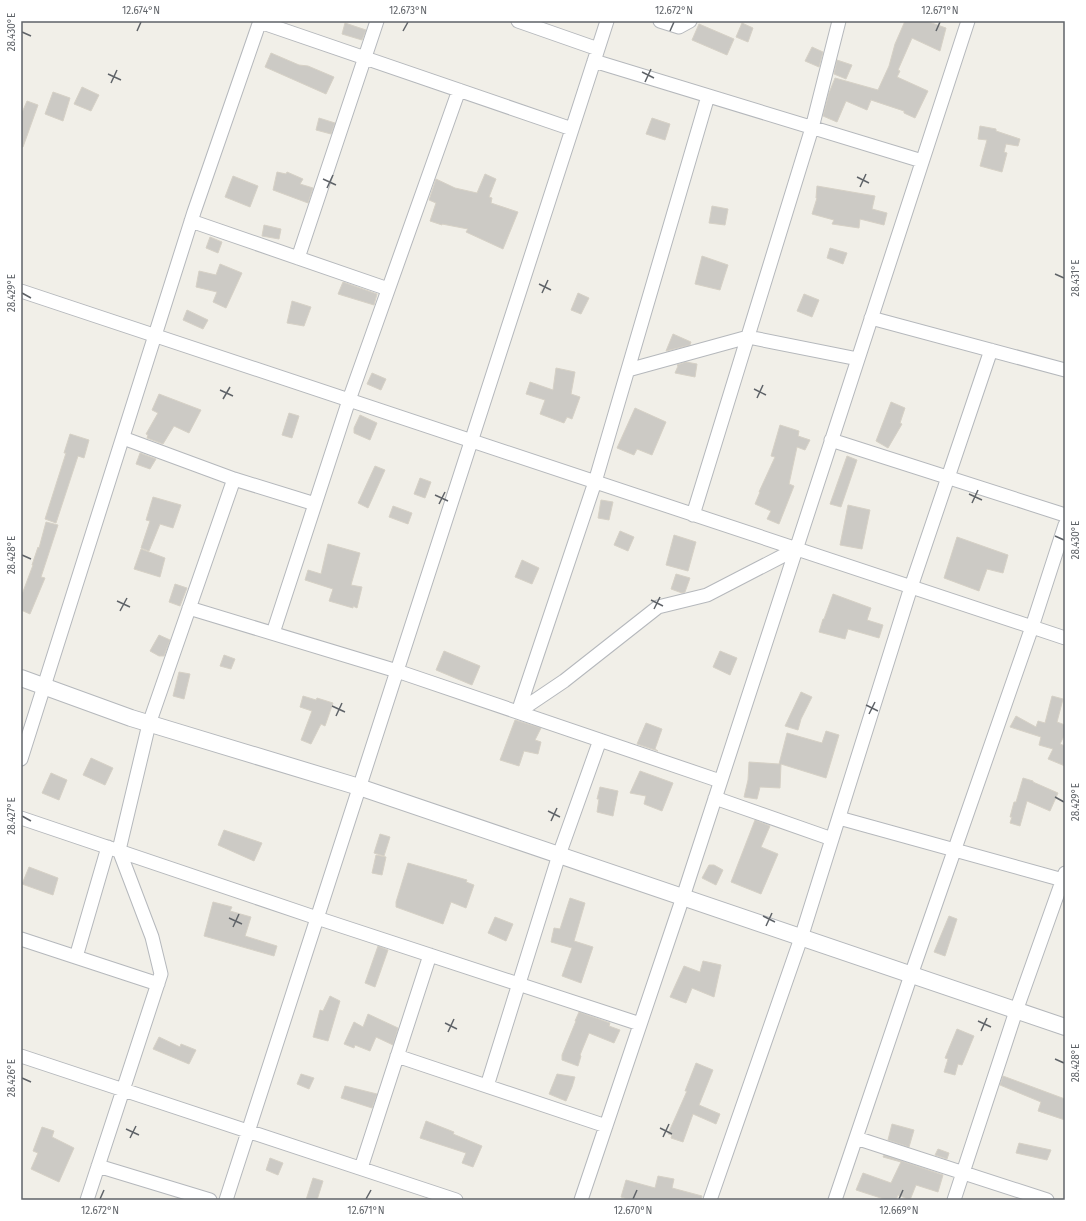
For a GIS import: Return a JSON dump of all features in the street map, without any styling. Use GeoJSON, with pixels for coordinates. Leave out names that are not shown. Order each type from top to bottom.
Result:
{"type":"FeatureCollection","features":[{"type":"Feature","properties":{"kind":"street"},"geometry":{"type":"LineString","coordinates":[[298,258],[377,21]]}},
{"type":"Feature","properties":{"kind":"street"},"geometry":{"type":"LineString","coordinates":[[518,21],[598,49]]}},
{"type":"Feature","properties":{"kind":"street"},"geometry":{"type":"LineString","coordinates":[[226,1200],[607,21]]}},
{"type":"Feature","properties":{"kind":"street"},"geometry":{"type":"LineString","coordinates":[[660,21],[679,28],[690,21]]}},
{"type":"Feature","properties":{"kind":"street"},"geometry":{"type":"LineString","coordinates":[[693,515],[812,128],[839,21]]}},
{"type":"Feature","properties":{"kind":"street"},"geometry":{"type":"LineString","coordinates":[[581,1200],[715,798],[968,21]]}},
{"type":"Feature","properties":{"kind":"street"},"geometry":{"type":"LineString","coordinates":[[21,759],[192,221],[260,22],[572,129]]}},
{"type":"Feature","properties":{"kind":"street"},"geometry":{"type":"LineString","coordinates":[[594,62],[922,161]]}},
{"type":"Feature","properties":{"kind":"street"},"geometry":{"type":"LineString","coordinates":[[273,633],[349,400],[459,90]]}},
{"type":"Feature","properties":{"kind":"street"},"geometry":{"type":"LineString","coordinates":[[518,712],[595,482],[708,96]]}},
{"type":"Feature","properties":{"kind":"street"},"geometry":{"type":"LineString","coordinates":[[192,221],[388,289]]}},
{"type":"Feature","properties":{"kind":"street"},"geometry":{"type":"LineString","coordinates":[[21,291],[1065,638]]}},
{"type":"Feature","properties":{"kind":"street"},"geometry":{"type":"LineString","coordinates":[[871,318],[1065,370]]}},
{"type":"Feature","properties":{"kind":"street"},"geometry":{"type":"LineString","coordinates":[[628,370],[748,338],[858,359]]}},
{"type":"Feature","properties":{"kind":"street"},"geometry":{"type":"LineString","coordinates":[[710,1200],[801,938],[911,587],[991,350]]}},
{"type":"Feature","properties":{"kind":"street"},"geometry":{"type":"LineString","coordinates":[[123,438],[234,479],[315,504]]}},
{"type":"Feature","properties":{"kind":"street"},"geometry":{"type":"LineString","coordinates":[[831,440],[1065,515]]}},
{"type":"Feature","properties":{"kind":"street"},"geometry":{"type":"LineString","coordinates":[[76,957],[114,849],[149,724],[234,479]]}},
{"type":"Feature","properties":{"kind":"street"},"geometry":{"type":"LineString","coordinates":[[835,1200],[910,975],[1032,627],[1065,525]]}},
{"type":"Feature","properties":{"kind":"street"},"geometry":{"type":"LineString","coordinates":[[518,712],[564,681],[658,607],[707,595],[796,549]]}},
{"type":"Feature","properties":{"kind":"street"},"geometry":{"type":"LineString","coordinates":[[190,608],[397,671],[720,781]]}},
{"type":"Feature","properties":{"kind":"street"},"geometry":{"type":"LineString","coordinates":[[21,678],[149,724],[359,787],[1065,1027]]}},
{"type":"Feature","properties":{"kind":"street"},"geometry":{"type":"LineString","coordinates":[[487,1086],[559,855],[600,740]]}},
{"type":"Feature","properties":{"kind":"street"},"geometry":{"type":"LineString","coordinates":[[715,798],[832,839]]}},
{"type":"Feature","properties":{"kind":"street"},"geometry":{"type":"LineString","coordinates":[[21,818],[317,918],[640,1024]]}},
{"type":"Feature","properties":{"kind":"street"},"geometry":{"type":"LineString","coordinates":[[839,818],[954,850],[1064,877],[1016,1011],[954,1200]]}},
{"type":"Feature","properties":{"kind":"street"},"geometry":{"type":"LineString","coordinates":[[87,1200],[161,974],[152,937],[114,849]]}},
{"type":"Feature","properties":{"kind":"street"},"geometry":{"type":"LineString","coordinates":[[21,939],[158,984]]}},
{"type":"Feature","properties":{"kind":"street"},"geometry":{"type":"LineString","coordinates":[[361,1168],[430,955]]}},
{"type":"Feature","properties":{"kind":"street"},"geometry":{"type":"LineString","coordinates":[[21,1056],[456,1200]]}},
{"type":"Feature","properties":{"kind":"street"},"geometry":{"type":"LineString","coordinates":[[397,1056],[606,1126]]}},
{"type":"Feature","properties":{"kind":"street"},"geometry":{"type":"LineString","coordinates":[[856,1138],[1047,1200]]}},
{"type":"Feature","properties":{"kind":"street"},"geometry":{"type":"LineString","coordinates":[[98,1166],[210,1200]]}},
{"type":"Feature","properties":{"kind":"building"},"geometry":{"type":"Polygon","coordinates":[[[905,21],[926,21],[946,28],[940,51],[912,38],[898,70],[900,71],[897,77],[928,91],[915,118],[904,113],[904,111],[871,100],[867,110],[846,101],[837,122],[823,116],[829,93],[835,78],[878,90],[889,66],[895,44],[905,21]]]}},
{"type":"Feature","properties":{"kind":"building"},"geometry":{"type":"Polygon","coordinates":[[[345,23],[366,30],[362,40],[342,34],[345,23]]]}},
{"type":"Feature","properties":{"kind":"building"},"geometry":{"type":"Polygon","coordinates":[[[742,23],[753,28],[748,42],[736,37],[742,23]]]}},
{"type":"Feature","properties":{"kind":"building"},"geometry":{"type":"Polygon","coordinates":[[[699,24],[734,39],[727,55],[692,40],[699,24]]]}},
{"type":"Feature","properties":{"kind":"building"},"geometry":{"type":"Polygon","coordinates":[[[812,47],[823,52],[819,67],[805,61],[812,47]]]}},
{"type":"Feature","properties":{"kind":"building"},"geometry":{"type":"Polygon","coordinates":[[[271,53],[299,65],[308,66],[334,77],[326,94],[265,67],[271,53]]]}},
{"type":"Feature","properties":{"kind":"building"},"geometry":{"type":"Polygon","coordinates":[[[837,60],[852,65],[846,79],[834,74],[837,60]]]}},
{"type":"Feature","properties":{"kind":"building"},"geometry":{"type":"Polygon","coordinates":[[[82,87],[99,95],[91,111],[74,104],[82,87]]]}},
{"type":"Feature","properties":{"kind":"building"},"geometry":{"type":"Polygon","coordinates":[[[53,92],[70,98],[63,121],[45,114],[53,92]]]}},
{"type":"Feature","properties":{"kind":"building"},"geometry":{"type":"Polygon","coordinates":[[[27,101],[38,105],[23,147],[21,147],[21,115],[27,101]]]}},
{"type":"Feature","properties":{"kind":"building"},"geometry":{"type":"Polygon","coordinates":[[[319,118],[335,123],[331,134],[316,130],[319,118]]]}},
{"type":"Feature","properties":{"kind":"building"},"geometry":{"type":"Polygon","coordinates":[[[652,118],[670,124],[665,140],[646,134],[652,118]]]}},
{"type":"Feature","properties":{"kind":"building"},"geometry":{"type":"Polygon","coordinates":[[[980,126],[996,129],[996,131],[1020,139],[1018,146],[1006,144],[1004,152],[1007,153],[1002,172],[980,166],[987,140],[978,139],[980,126]]]}},
{"type":"Feature","properties":{"kind":"building"},"geometry":{"type":"Polygon","coordinates":[[[277,172],[286,174],[287,172],[303,179],[300,184],[313,188],[308,203],[273,190],[277,172]]]}},
{"type":"Feature","properties":{"kind":"building"},"geometry":{"type":"Polygon","coordinates":[[[485,174],[496,179],[489,197],[492,198],[491,203],[518,212],[503,249],[466,232],[468,229],[442,225],[430,221],[436,203],[429,200],[436,179],[455,188],[477,193],[485,174]]]}},
{"type":"Feature","properties":{"kind":"building"},"geometry":{"type":"Polygon","coordinates":[[[233,176],[258,186],[250,207],[225,197],[233,176]]]}},
{"type":"Feature","properties":{"kind":"building"},"geometry":{"type":"Polygon","coordinates":[[[817,186],[875,196],[872,209],[887,213],[884,225],[860,219],[859,228],[832,224],[834,220],[812,214],[817,198],[817,186]]]}},
{"type":"Feature","properties":{"kind":"building"},"geometry":{"type":"Polygon","coordinates":[[[712,206],[728,209],[725,225],[709,223],[712,206]]]}},
{"type":"Feature","properties":{"kind":"building"},"geometry":{"type":"Polygon","coordinates":[[[264,225],[281,229],[279,239],[262,236],[264,225]]]}},
{"type":"Feature","properties":{"kind":"building"},"geometry":{"type":"Polygon","coordinates":[[[210,237],[222,242],[218,253],[206,248],[210,237]]]}},
{"type":"Feature","properties":{"kind":"building"},"geometry":{"type":"Polygon","coordinates":[[[830,248],[847,253],[843,264],[827,258],[830,248]]]}},
{"type":"Feature","properties":{"kind":"building"},"geometry":{"type":"Polygon","coordinates":[[[702,256],[728,265],[720,290],[695,284],[702,256]]]}},
{"type":"Feature","properties":{"kind":"building"},"geometry":{"type":"Polygon","coordinates":[[[220,264],[242,273],[226,308],[213,302],[217,292],[196,287],[199,271],[216,275],[220,264]]]}},
{"type":"Feature","properties":{"kind":"building"},"geometry":{"type":"Polygon","coordinates":[[[343,282],[377,294],[374,305],[338,294],[343,282]]]}},
{"type":"Feature","properties":{"kind":"building"},"geometry":{"type":"Polygon","coordinates":[[[578,293],[589,298],[581,314],[571,310],[578,293]]]}},
{"type":"Feature","properties":{"kind":"building"},"geometry":{"type":"Polygon","coordinates":[[[804,294],[819,300],[812,317],[797,311],[804,294]]]}},
{"type":"Feature","properties":{"kind":"building"},"geometry":{"type":"Polygon","coordinates":[[[292,301],[311,307],[304,326],[287,323],[292,301]]]}},
{"type":"Feature","properties":{"kind":"building"},"geometry":{"type":"Polygon","coordinates":[[[187,310],[208,320],[203,329],[183,320],[187,310]]]}},
{"type":"Feature","properties":{"kind":"building"},"geometry":{"type":"Polygon","coordinates":[[[673,334],[691,342],[690,345],[666,351],[673,334]]]}},
{"type":"Feature","properties":{"kind":"building"},"geometry":{"type":"Polygon","coordinates":[[[686,362],[697,364],[695,377],[675,373],[678,366],[677,365],[686,362]]]}},
{"type":"Feature","properties":{"kind":"building"},"geometry":{"type":"Polygon","coordinates":[[[556,368],[575,372],[571,394],[580,397],[572,419],[567,417],[564,423],[540,414],[545,400],[526,394],[530,382],[553,390],[556,368]]]}},
{"type":"Feature","properties":{"kind":"building"},"geometry":{"type":"Polygon","coordinates":[[[372,373],[386,379],[381,390],[367,384],[372,373]]]}},
{"type":"Feature","properties":{"kind":"building"},"geometry":{"type":"Polygon","coordinates":[[[159,394],[201,410],[189,433],[174,426],[163,444],[147,438],[148,435],[146,434],[158,413],[152,410],[159,394]]]}},
{"type":"Feature","properties":{"kind":"building"},"geometry":{"type":"Polygon","coordinates":[[[891,402],[905,408],[900,423],[902,424],[888,448],[876,441],[891,402]]]}},
{"type":"Feature","properties":{"kind":"building"},"geometry":{"type":"Polygon","coordinates":[[[635,408],[666,422],[652,455],[637,449],[634,455],[617,448],[635,408]]]}},
{"type":"Feature","properties":{"kind":"building"},"geometry":{"type":"Polygon","coordinates":[[[289,413],[299,416],[292,438],[282,435],[289,413]]]}},
{"type":"Feature","properties":{"kind":"building"},"geometry":{"type":"Polygon","coordinates":[[[360,415],[377,423],[370,440],[354,433],[354,428],[360,415]]]}},
{"type":"Feature","properties":{"kind":"building"},"geometry":{"type":"Polygon","coordinates":[[[780,425],[799,431],[798,436],[810,440],[805,450],[797,447],[789,484],[794,486],[779,524],[767,519],[771,511],[755,504],[775,457],[771,456],[780,425]]]}},
{"type":"Feature","properties":{"kind":"building"},"geometry":{"type":"Polygon","coordinates":[[[70,434],[89,440],[84,458],[78,456],[56,523],[45,519],[66,453],[64,453],[70,434]]]}},
{"type":"Feature","properties":{"kind":"building"},"geometry":{"type":"Polygon","coordinates":[[[140,453],[156,459],[150,469],[136,464],[140,453]]]}},
{"type":"Feature","properties":{"kind":"building"},"geometry":{"type":"Polygon","coordinates":[[[847,456],[857,460],[841,507],[830,504],[847,456]]]}},
{"type":"Feature","properties":{"kind":"building"},"geometry":{"type":"Polygon","coordinates":[[[375,466],[385,470],[368,508],[358,503],[375,466]]]}},
{"type":"Feature","properties":{"kind":"building"},"geometry":{"type":"Polygon","coordinates":[[[420,478],[431,482],[425,498],[414,494],[420,478]]]}},
{"type":"Feature","properties":{"kind":"building"},"geometry":{"type":"Polygon","coordinates":[[[153,497],[181,505],[173,528],[160,524],[149,551],[141,548],[150,521],[146,520],[153,497]]]}},
{"type":"Feature","properties":{"kind":"building"},"geometry":{"type":"Polygon","coordinates":[[[601,500],[613,502],[609,520],[598,518],[601,500]]]}},
{"type":"Feature","properties":{"kind":"building"},"geometry":{"type":"Polygon","coordinates":[[[848,505],[870,510],[862,549],[840,545],[848,505]]]}},
{"type":"Feature","properties":{"kind":"building"},"geometry":{"type":"Polygon","coordinates":[[[393,506],[412,513],[408,524],[389,517],[393,506]]]}},
{"type":"Feature","properties":{"kind":"building"},"geometry":{"type":"Polygon","coordinates":[[[46,522],[58,525],[41,577],[45,578],[30,614],[21,610],[21,597],[38,547],[39,548],[46,522]]]}},
{"type":"Feature","properties":{"kind":"building"},"geometry":{"type":"Polygon","coordinates":[[[620,531],[634,537],[628,551],[614,545],[620,531]]]}},
{"type":"Feature","properties":{"kind":"building"},"geometry":{"type":"Polygon","coordinates":[[[674,535],[696,542],[688,571],[666,565],[674,535]]]}},
{"type":"Feature","properties":{"kind":"building"},"geometry":{"type":"Polygon","coordinates":[[[957,537],[1008,555],[1003,573],[987,569],[979,591],[944,578],[957,537]]]}},
{"type":"Feature","properties":{"kind":"building"},"geometry":{"type":"Polygon","coordinates":[[[328,544],[360,553],[351,585],[362,587],[357,608],[329,601],[333,589],[305,580],[308,570],[321,574],[328,544]]]}},
{"type":"Feature","properties":{"kind":"building"},"geometry":{"type":"Polygon","coordinates":[[[141,549],[165,558],[160,577],[134,569],[141,549]]]}},
{"type":"Feature","properties":{"kind":"building"},"geometry":{"type":"Polygon","coordinates":[[[522,560],[539,568],[532,584],[515,577],[522,560]]]}},
{"type":"Feature","properties":{"kind":"building"},"geometry":{"type":"Polygon","coordinates":[[[676,574],[690,578],[685,592],[682,593],[671,589],[676,574]]]}},
{"type":"Feature","properties":{"kind":"building"},"geometry":{"type":"Polygon","coordinates":[[[175,584],[187,588],[180,606],[169,602],[175,584]]]}},
{"type":"Feature","properties":{"kind":"building"},"geometry":{"type":"Polygon","coordinates":[[[833,594],[871,608],[867,620],[883,625],[879,638],[848,629],[845,639],[819,632],[833,594]]]}},
{"type":"Feature","properties":{"kind":"building"},"geometry":{"type":"Polygon","coordinates":[[[159,635],[170,640],[164,656],[159,656],[150,651],[159,635]]]}},
{"type":"Feature","properties":{"kind":"building"},"geometry":{"type":"Polygon","coordinates":[[[444,651],[480,666],[472,685],[436,670],[444,651]]]}},
{"type":"Feature","properties":{"kind":"building"},"geometry":{"type":"Polygon","coordinates":[[[720,651],[737,658],[730,675],[713,667],[720,651]]]}},
{"type":"Feature","properties":{"kind":"building"},"geometry":{"type":"Polygon","coordinates":[[[224,655],[235,659],[231,669],[220,666],[224,655]]]}},
{"type":"Feature","properties":{"kind":"building"},"geometry":{"type":"Polygon","coordinates":[[[179,672],[190,674],[184,699],[173,696],[179,672]]]}},
{"type":"Feature","properties":{"kind":"building"},"geometry":{"type":"Polygon","coordinates":[[[801,692],[812,697],[801,719],[798,730],[785,726],[801,692]]]}},
{"type":"Feature","properties":{"kind":"building"},"geometry":{"type":"Polygon","coordinates":[[[303,696],[316,700],[317,698],[333,703],[325,726],[321,724],[311,744],[301,740],[312,711],[300,707],[303,696]]]}},
{"type":"Feature","properties":{"kind":"building"},"geometry":{"type":"Polygon","coordinates":[[[1052,696],[1063,699],[1057,722],[1065,725],[1065,734],[1060,744],[1065,746],[1065,766],[1048,759],[1053,749],[1039,745],[1041,737],[1010,727],[1016,716],[1036,727],[1038,721],[1045,723],[1052,696]]]}},
{"type":"Feature","properties":{"kind":"building"},"geometry":{"type":"Polygon","coordinates":[[[515,720],[541,728],[535,740],[541,742],[538,754],[524,751],[519,766],[500,760],[515,720]]]}},
{"type":"Feature","properties":{"kind":"building"},"geometry":{"type":"Polygon","coordinates":[[[646,723],[662,729],[655,749],[658,751],[637,744],[646,723]]]}},
{"type":"Feature","properties":{"kind":"building"},"geometry":{"type":"Polygon","coordinates":[[[826,731],[839,735],[826,778],[781,764],[780,788],[760,787],[757,799],[744,797],[748,780],[749,762],[779,764],[787,733],[822,743],[826,731]]]}},
{"type":"Feature","properties":{"kind":"building"},"geometry":{"type":"Polygon","coordinates":[[[91,758],[113,768],[105,785],[83,775],[91,758]]]}},
{"type":"Feature","properties":{"kind":"building"},"geometry":{"type":"Polygon","coordinates":[[[640,771],[673,783],[662,811],[644,804],[646,796],[630,793],[640,771]]]}},
{"type":"Feature","properties":{"kind":"building"},"geometry":{"type":"Polygon","coordinates":[[[51,773],[67,780],[59,800],[42,793],[51,773]]]}},
{"type":"Feature","properties":{"kind":"building"},"geometry":{"type":"Polygon","coordinates":[[[1023,778],[1058,793],[1050,811],[1027,801],[1020,826],[1010,823],[1012,817],[1010,817],[1023,778]]]}},
{"type":"Feature","properties":{"kind":"building"},"geometry":{"type":"Polygon","coordinates":[[[600,787],[618,791],[613,816],[597,812],[599,799],[597,799],[600,787]]]}},
{"type":"Feature","properties":{"kind":"building"},"geometry":{"type":"Polygon","coordinates":[[[755,820],[770,826],[761,847],[778,854],[761,894],[731,882],[755,820]]]}},
{"type":"Feature","properties":{"kind":"building"},"geometry":{"type":"Polygon","coordinates":[[[224,830],[262,843],[254,861],[218,845],[224,830]]]}},
{"type":"Feature","properties":{"kind":"building"},"geometry":{"type":"Polygon","coordinates":[[[380,834],[390,837],[384,856],[374,853],[380,834]]]}},
{"type":"Feature","properties":{"kind":"building"},"geometry":{"type":"Polygon","coordinates":[[[376,855],[386,857],[382,875],[372,873],[376,855]]]}},
{"type":"Feature","properties":{"kind":"building"},"geometry":{"type":"Polygon","coordinates":[[[408,863],[467,880],[466,882],[474,885],[466,908],[451,902],[443,924],[396,907],[396,902],[408,863]]]}},
{"type":"Feature","properties":{"kind":"building"},"geometry":{"type":"Polygon","coordinates":[[[709,865],[714,865],[723,870],[716,885],[702,878],[709,865]]]}},
{"type":"Feature","properties":{"kind":"building"},"geometry":{"type":"Polygon","coordinates":[[[29,867],[58,878],[53,895],[22,884],[29,867]]]}},
{"type":"Feature","properties":{"kind":"building"},"geometry":{"type":"Polygon","coordinates":[[[570,898],[585,903],[574,941],[593,947],[581,983],[562,976],[572,948],[551,942],[554,928],[560,929],[570,898]]]}},
{"type":"Feature","properties":{"kind":"building"},"geometry":{"type":"Polygon","coordinates":[[[213,902],[232,907],[230,911],[251,917],[245,936],[277,946],[274,956],[204,936],[213,902]]]}},
{"type":"Feature","properties":{"kind":"building"},"geometry":{"type":"Polygon","coordinates":[[[949,916],[957,919],[945,956],[934,952],[949,916]]]}},
{"type":"Feature","properties":{"kind":"building"},"geometry":{"type":"Polygon","coordinates":[[[495,917],[513,924],[506,941],[488,933],[495,917]]]}},
{"type":"Feature","properties":{"kind":"building"},"geometry":{"type":"Polygon","coordinates":[[[378,946],[388,950],[375,987],[365,983],[378,946]]]}},
{"type":"Feature","properties":{"kind":"building"},"geometry":{"type":"Polygon","coordinates":[[[703,961],[721,965],[714,997],[692,988],[686,1003],[670,997],[684,966],[700,972],[703,961]]]}},
{"type":"Feature","properties":{"kind":"building"},"geometry":{"type":"Polygon","coordinates":[[[330,996],[340,1001],[328,1041],[313,1037],[320,1010],[323,1011],[330,996]]]}},
{"type":"Feature","properties":{"kind":"building"},"geometry":{"type":"Polygon","coordinates":[[[579,1012],[610,1023],[609,1026],[620,1030],[614,1043],[589,1033],[580,1055],[578,1066],[562,1060],[562,1055],[579,1012]]]}},
{"type":"Feature","properties":{"kind":"building"},"geometry":{"type":"Polygon","coordinates":[[[368,1014],[398,1028],[393,1045],[376,1037],[370,1051],[355,1045],[354,1048],[344,1044],[354,1022],[363,1027],[368,1014]]]}},
{"type":"Feature","properties":{"kind":"building"},"geometry":{"type":"Polygon","coordinates":[[[957,1029],[974,1036],[962,1065],[958,1064],[955,1075],[944,1072],[948,1059],[945,1058],[957,1029]]]}},
{"type":"Feature","properties":{"kind":"building"},"geometry":{"type":"Polygon","coordinates":[[[159,1037],[180,1047],[181,1044],[196,1050],[189,1064],[153,1049],[159,1037]]]}},
{"type":"Feature","properties":{"kind":"building"},"geometry":{"type":"Polygon","coordinates":[[[696,1063],[713,1070],[699,1105],[720,1114],[716,1124],[693,1114],[683,1142],[671,1138],[672,1135],[668,1134],[687,1091],[685,1091],[696,1063]]]}},
{"type":"Feature","properties":{"kind":"building"},"geometry":{"type":"Polygon","coordinates":[[[301,1074],[314,1078],[309,1089],[297,1084],[301,1074]]]}},
{"type":"Feature","properties":{"kind":"building"},"geometry":{"type":"Polygon","coordinates":[[[557,1074],[575,1077],[566,1101],[549,1094],[557,1074]]]}},
{"type":"Feature","properties":{"kind":"building"},"geometry":{"type":"Polygon","coordinates":[[[1003,1076],[1065,1099],[1065,1120],[1038,1111],[1041,1102],[1000,1085],[1003,1076]]]}},
{"type":"Feature","properties":{"kind":"building"},"geometry":{"type":"Polygon","coordinates":[[[345,1086],[377,1094],[372,1108],[341,1098],[345,1086]]]}},
{"type":"Feature","properties":{"kind":"building"},"geometry":{"type":"Polygon","coordinates":[[[426,1121],[454,1132],[453,1134],[482,1146],[473,1167],[462,1163],[466,1153],[420,1138],[426,1121]]]}},
{"type":"Feature","properties":{"kind":"building"},"geometry":{"type":"Polygon","coordinates":[[[892,1124],[914,1130],[909,1147],[888,1140],[892,1124]]]}},
{"type":"Feature","properties":{"kind":"building"},"geometry":{"type":"Polygon","coordinates":[[[42,1127],[54,1131],[52,1137],[74,1148],[59,1182],[31,1169],[38,1153],[33,1151],[42,1127]]]}},
{"type":"Feature","properties":{"kind":"building"},"geometry":{"type":"Polygon","coordinates":[[[1019,1143],[1051,1150],[1047,1160],[1016,1153],[1019,1143]]]}},
{"type":"Feature","properties":{"kind":"building"},"geometry":{"type":"Polygon","coordinates":[[[938,1149],[949,1153],[947,1159],[935,1155],[938,1149]]]}},
{"type":"Feature","properties":{"kind":"building"},"geometry":{"type":"Polygon","coordinates":[[[884,1155],[943,1175],[938,1192],[916,1185],[910,1200],[898,1195],[896,1200],[887,1200],[856,1190],[863,1173],[891,1183],[901,1162],[883,1157],[884,1155]]]}},
{"type":"Feature","properties":{"kind":"building"},"geometry":{"type":"Polygon","coordinates":[[[270,1158],[283,1163],[278,1175],[266,1170],[270,1158]]]}},
{"type":"Feature","properties":{"kind":"building"},"geometry":{"type":"Polygon","coordinates":[[[658,1176],[674,1179],[672,1188],[702,1196],[701,1200],[631,1200],[621,1197],[626,1180],[655,1188],[658,1176]]]}},
{"type":"Feature","properties":{"kind":"building"},"geometry":{"type":"Polygon","coordinates":[[[313,1178],[323,1181],[317,1200],[306,1200],[313,1178]]]}}]}
